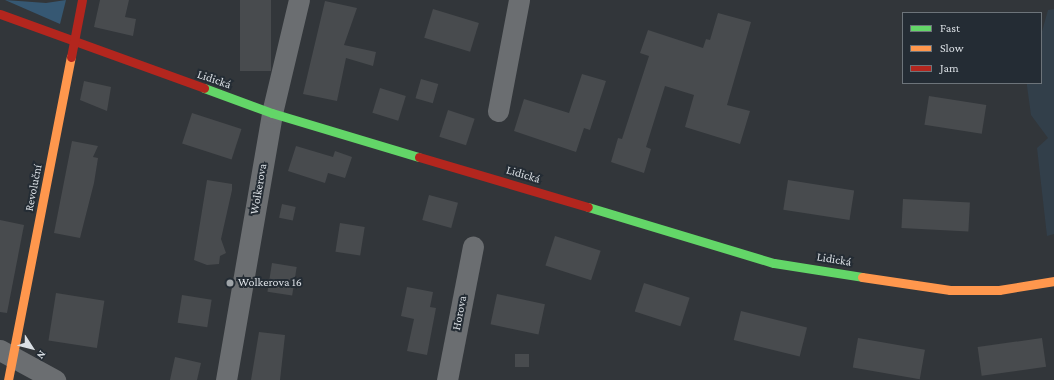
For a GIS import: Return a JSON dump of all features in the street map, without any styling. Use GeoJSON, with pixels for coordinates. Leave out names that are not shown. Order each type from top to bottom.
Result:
{"type":"FeatureCollection","features":[{"type":"Feature","properties":{"kind":"main road","name":"Revoluční"},"geometry":{"type":"LineString","coordinates":[[8,380],[7,354],[74,44],[82,0]]}},
{"type":"Feature","properties":{"kind":"main road","name":"Lidická"},"geometry":{"type":"LineString","coordinates":[[0,14],[74,44],[272,113],[774,264],[950,290],[999,290],[1054,281]]}},
{"type":"Feature","properties":{"kind":"street","name":"Wolkerova"},"geometry":{"type":"LineString","coordinates":[[226,380],[272,113],[299,0]]}},
{"type":"Feature","properties":{"kind":"street"},"geometry":{"type":"LineString","coordinates":[[498,111],[519,0]]}},
{"type":"Feature","properties":{"kind":"street","name":"Horova"},"geometry":{"type":"LineString","coordinates":[[447,380],[473,246]]}},
{"type":"Feature","properties":{"kind":"street"},"geometry":{"type":"LineString","coordinates":[[7,354],[56,380]]}},
{"type":"Feature","properties":{"kind":"shaded area"},"geometry":{"type":"Polygon","coordinates":[[[5,0],[46,3],[66,0],[60,24],[5,0]]]}},
{"type":"Feature","properties":{"kind":"shaded area"},"geometry":{"type":"Polygon","coordinates":[[[1054,9],[1054,234],[1047,236],[1037,148],[1048,138],[1031,115],[1027,84],[1042,84],[1042,31],[1048,10],[1054,9]]]}},
{"type":"Feature","properties":{"kind":"building"},"geometry":{"type":"Polygon","coordinates":[[[100,0],[129,0],[125,17],[136,19],[133,36],[94,27],[100,0]]]}},
{"type":"Feature","properties":{"kind":"building"},"geometry":{"type":"Polygon","coordinates":[[[240,0],[271,0],[271,71],[240,71],[240,0]]]}},
{"type":"Feature","properties":{"kind":"building"},"geometry":{"type":"Polygon","coordinates":[[[325,1],[357,8],[344,45],[376,52],[373,66],[346,58],[337,101],[303,94],[325,1]]]}},
{"type":"Feature","properties":{"kind":"building"},"geometry":{"type":"Polygon","coordinates":[[[433,9],[479,23],[470,52],[424,38],[433,9]]]}},
{"type":"Feature","properties":{"kind":"building"},"geometry":{"type":"Polygon","coordinates":[[[718,13],[751,22],[727,105],[750,111],[740,144],[685,127],[694,95],[665,86],[646,147],[651,149],[644,173],[611,162],[618,138],[622,139],[649,56],[640,53],[648,30],[703,48],[706,39],[710,40],[718,13]]]}},
{"type":"Feature","properties":{"kind":"building"},"geometry":{"type":"Polygon","coordinates":[[[582,74],[606,81],[590,130],[584,128],[576,152],[514,131],[524,99],[569,113],[582,74]]]}},
{"type":"Feature","properties":{"kind":"building"},"geometry":{"type":"Polygon","coordinates":[[[421,79],[438,84],[433,103],[415,98],[421,79]]]}},
{"type":"Feature","properties":{"kind":"building"},"geometry":{"type":"Polygon","coordinates":[[[84,81],[111,87],[107,111],[80,100],[84,81]]]}},
{"type":"Feature","properties":{"kind":"building"},"geometry":{"type":"Polygon","coordinates":[[[380,88],[406,96],[398,121],[372,113],[380,88]]]}},
{"type":"Feature","properties":{"kind":"building"},"geometry":{"type":"Polygon","coordinates":[[[929,96],[986,105],[982,134],[924,125],[929,96]]]}},
{"type":"Feature","properties":{"kind":"building"},"geometry":{"type":"Polygon","coordinates":[[[448,110],[475,119],[466,145],[439,137],[448,110]]]}},
{"type":"Feature","properties":{"kind":"building"},"geometry":{"type":"Polygon","coordinates":[[[192,113],[241,129],[232,160],[182,143],[192,113]]]}},
{"type":"Feature","properties":{"kind":"building"},"geometry":{"type":"Polygon","coordinates":[[[72,141],[98,146],[93,157],[98,158],[94,183],[80,238],[54,233],[72,141]]]}},
{"type":"Feature","properties":{"kind":"building"},"geometry":{"type":"Polygon","coordinates":[[[296,146],[333,157],[335,151],[352,157],[345,178],[328,173],[325,183],[288,171],[296,146]]]}},
{"type":"Feature","properties":{"kind":"building"},"geometry":{"type":"Polygon","coordinates":[[[207,180],[232,184],[232,190],[221,239],[226,253],[220,256],[219,264],[207,265],[194,260],[207,180]]]}},
{"type":"Feature","properties":{"kind":"building"},"geometry":{"type":"Polygon","coordinates":[[[788,180],[854,190],[849,220],[783,210],[788,180]]]}},
{"type":"Feature","properties":{"kind":"building"},"geometry":{"type":"Polygon","coordinates":[[[429,195],[458,203],[451,228],[422,220],[429,195]]]}},
{"type":"Feature","properties":{"kind":"building"},"geometry":{"type":"Polygon","coordinates":[[[903,199],[970,203],[968,231],[901,228],[903,199]]]}},
{"type":"Feature","properties":{"kind":"building"},"geometry":{"type":"Polygon","coordinates":[[[282,204],[296,207],[293,221],[279,218],[282,204]]]}},
{"type":"Feature","properties":{"kind":"building"},"geometry":{"type":"Polygon","coordinates":[[[0,220],[24,225],[7,313],[0,312],[0,220]]]}},
{"type":"Feature","properties":{"kind":"building"},"geometry":{"type":"Polygon","coordinates":[[[340,223],[365,227],[360,256],[335,252],[340,223]]]}},
{"type":"Feature","properties":{"kind":"building"},"geometry":{"type":"Polygon","coordinates":[[[555,236],[601,251],[591,280],[545,265],[555,236]]]}},
{"type":"Feature","properties":{"kind":"building"},"geometry":{"type":"Polygon","coordinates":[[[272,263],[297,267],[292,296],[267,292],[272,263]]]}},
{"type":"Feature","properties":{"kind":"building"},"geometry":{"type":"Polygon","coordinates":[[[644,283],[690,298],[680,326],[635,312],[644,283]]]}},
{"type":"Feature","properties":{"kind":"building"},"geometry":{"type":"Polygon","coordinates":[[[407,287],[433,292],[430,307],[436,308],[427,355],[407,351],[414,319],[401,316],[407,287]]]}},
{"type":"Feature","properties":{"kind":"building"},"geometry":{"type":"Polygon","coordinates":[[[56,293],[104,301],[97,348],[48,340],[56,293]]]}},
{"type":"Feature","properties":{"kind":"building"},"geometry":{"type":"Polygon","coordinates":[[[497,294],[545,304],[538,335],[491,324],[497,294]]]}},
{"type":"Feature","properties":{"kind":"building"},"geometry":{"type":"Polygon","coordinates":[[[182,295],[212,300],[207,327],[178,323],[182,295]]]}},
{"type":"Feature","properties":{"kind":"building"},"geometry":{"type":"Polygon","coordinates":[[[741,311],[807,327],[800,357],[734,340],[741,311]]]}},
{"type":"Feature","properties":{"kind":"building"},"geometry":{"type":"Polygon","coordinates":[[[259,332],[285,335],[280,380],[251,380],[259,332]]]}},
{"type":"Feature","properties":{"kind":"building"},"geometry":{"type":"Polygon","coordinates":[[[858,338],[925,350],[920,379],[853,368],[858,338]]]}},
{"type":"Feature","properties":{"kind":"building"},"geometry":{"type":"Polygon","coordinates":[[[1042,338],[1046,367],[982,376],[978,347],[1042,338]]]}},
{"type":"Feature","properties":{"kind":"building"},"geometry":{"type":"Polygon","coordinates":[[[515,354],[529,354],[529,367],[515,367],[515,354]]]}},
{"type":"Feature","properties":{"kind":"building"},"geometry":{"type":"Polygon","coordinates":[[[175,357],[201,363],[197,380],[170,380],[175,357]]]}},
{"type":"Feature","properties":{"kind":"traffic: fast"},"geometry":{"type":"LineString","coordinates":[[204,88],[272,113],[419,157]]}},
{"type":"Feature","properties":{"kind":"traffic: fast"},"geometry":{"type":"LineString","coordinates":[[588,207],[774,263],[862,277]]}},
{"type":"Feature","properties":{"kind":"traffic: slow"},"geometry":{"type":"LineString","coordinates":[[8,380],[71,57]]}},
{"type":"Feature","properties":{"kind":"traffic: slow"},"geometry":{"type":"LineString","coordinates":[[862,277],[950,290],[999,290],[1054,281]]}},
{"type":"Feature","properties":{"kind":"traffic: jam"},"geometry":{"type":"LineString","coordinates":[[71,57],[82,0]]}},
{"type":"Feature","properties":{"kind":"traffic: jam"},"geometry":{"type":"LineString","coordinates":[[0,14],[204,88]]}},
{"type":"Feature","properties":{"kind":"traffic: jam"},"geometry":{"type":"LineString","coordinates":[[419,157],[588,207]]}},
{"type":"Feature","properties":{"kind":"place","name":"Wolkerova 16"},"geometry":{"type":"Point","coordinates":[230,283]}}]}
